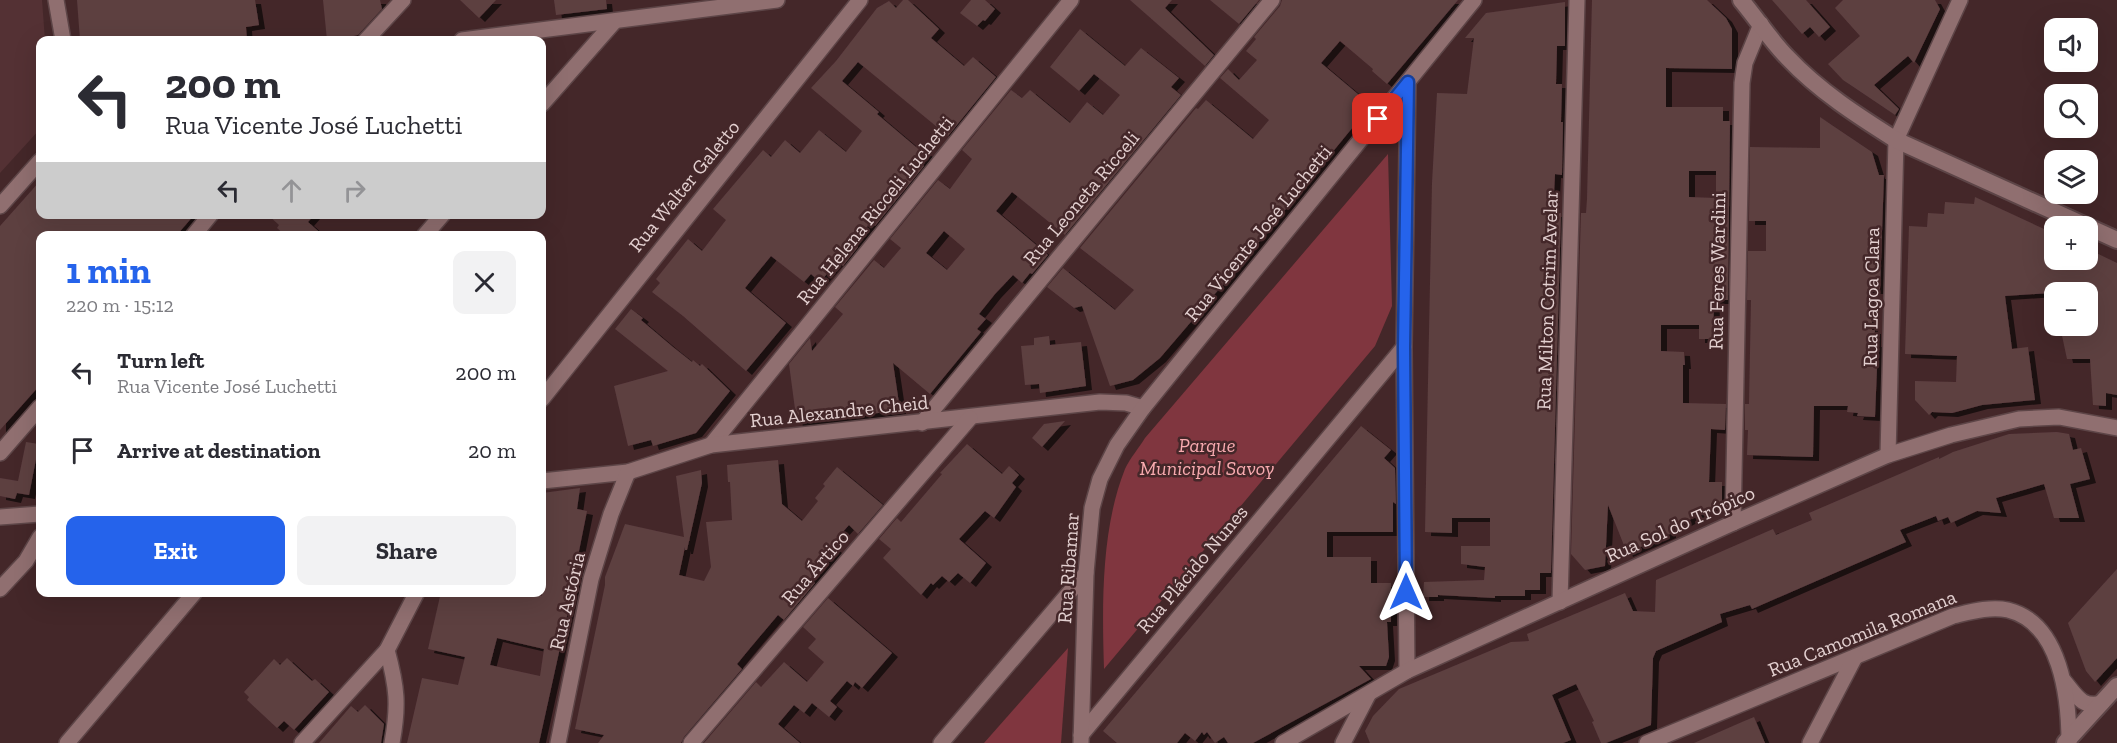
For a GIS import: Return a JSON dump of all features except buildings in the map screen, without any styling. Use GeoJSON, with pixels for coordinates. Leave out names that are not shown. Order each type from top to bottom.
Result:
{"type":"FeatureCollection","features":[{"type":"Feature","properties":{"kind":"street"},"geometry":{"type":"LineString","coordinates":[[56,0],[62,36]]}},
{"type":"Feature","properties":{"kind":"street"},"geometry":{"type":"LineString","coordinates":[[370,36],[403,0]]}},
{"type":"Feature","properties":{"kind":"street"},"geometry":{"type":"LineString","coordinates":[[496,36],[777,0]]}},
{"type":"Feature","properties":{"kind":"street","name":"Rua Walter Galetto"},"geometry":{"type":"LineString","coordinates":[[546,394],[860,0]]}},
{"type":"Feature","properties":{"kind":"street","name":"Rua Helena Ricceli Luchetti"},"geometry":{"type":"LineString","coordinates":[[711,445],[1071,0]]}},
{"type":"Feature","properties":{"kind":"street","name":"Rua Leoneta Ricceli"},"geometry":{"type":"LineString","coordinates":[[922,423],[1272,0]]}},
{"type":"Feature","properties":{"kind":"street","name":"Rua Vicente José Luchetti"},"geometry":{"type":"LineString","coordinates":[[1143,408],[1474,0]]}},
{"type":"Feature","properties":{"kind":"street","name":"Rua Milton Cotrim Avelar"},"geometry":{"type":"LineString","coordinates":[[1560,602],[1577,0]]}},
{"type":"Feature","properties":{"kind":"street"},"geometry":{"type":"LineString","coordinates":[[1742,0],[1788,58],[1824,90],[1896,140],[2117,240]]}},
{"type":"Feature","properties":{"kind":"street"},"geometry":{"type":"LineString","coordinates":[[1896,140],[1960,0]]}},
{"type":"Feature","properties":{"kind":"street"},"geometry":{"type":"LineString","coordinates":[[546,99],[614,22]]}},
{"type":"Feature","properties":{"kind":"street","name":"Rua Feres Wardini"},"geometry":{"type":"LineString","coordinates":[[1732,523],[1742,83],[1745,63],[1761,24]]}},
{"type":"Feature","properties":{"kind":"street"},"geometry":{"type":"LineString","coordinates":[[1407,671],[1404,347],[1408,82]]}},
{"type":"Feature","properties":{"kind":"street","name":"Rua Lagoa Clara"},"geometry":{"type":"LineString","coordinates":[[1888,455],[1896,140]]}},
{"type":"Feature","properties":{"kind":"street"},"geometry":{"type":"LineString","coordinates":[[0,206],[36,166]]}},
{"type":"Feature","properties":{"kind":"street"},"geometry":{"type":"LineString","coordinates":[[197,231],[207,219]]}},
{"type":"Feature","properties":{"kind":"street"},"geometry":{"type":"LineString","coordinates":[[428,231],[438,219]]}},
{"type":"Feature","properties":{"kind":"street","name":"Rua Plácido Nunes"},"geometry":{"type":"LineString","coordinates":[[1081,739],[1404,347]]}},
{"type":"Feature","properties":{"kind":"street","name":"Rua Alexandre Cheid"},"geometry":{"type":"LineString","coordinates":[[546,482],[628,472],[711,445],[1100,402],[1126,403],[1143,408]]}},
{"type":"Feature","properties":{"kind":"street","name":"Rua Ribamar"},"geometry":{"type":"LineString","coordinates":[[1081,739],[1086,573],[1092,508],[1100,479],[1117,445],[1143,408]]}},
{"type":"Feature","properties":{"kind":"street"},"geometry":{"type":"LineString","coordinates":[[0,453],[36,412]]}},
{"type":"Feature","properties":{"kind":"street","name":"Rua Sol do Trópico"},"geometry":{"type":"LineString","coordinates":[[1283,743],[1407,671],[1732,523],[1888,455],[1951,435],[2019,418],[2059,417],[2117,428]]}},
{"type":"Feature","properties":{"kind":"street","name":"Rua Ártico"},"geometry":{"type":"LineString","coordinates":[[691,743],[970,418]]}},
{"type":"Feature","properties":{"kind":"street","name":"Rua Astória"},"geometry":{"type":"LineString","coordinates":[[558,743],[591,579],[611,514],[628,472]]}},
{"type":"Feature","properties":{"kind":"street"},"geometry":{"type":"LineString","coordinates":[[0,517],[36,514]]}},
{"type":"Feature","properties":{"kind":"street"},"geometry":{"type":"LineString","coordinates":[[0,589],[26,561],[36,544]]}},
{"type":"Feature","properties":{"kind":"street"},"geometry":{"type":"LineString","coordinates":[[940,743],[1086,573]]}},
{"type":"Feature","properties":{"kind":"street"},"geometry":{"type":"LineString","coordinates":[[67,743],[191,597]]}},
{"type":"Feature","properties":{"kind":"street"},"geometry":{"type":"LineString","coordinates":[[302,743],[387,650],[414,597]]}},
{"type":"Feature","properties":{"kind":"street","name":"Rua Camomila Romana"},"geometry":{"type":"LineString","coordinates":[[1647,743],[1953,616],[1981,610],[2007,610],[2025,618],[2043,635],[2056,656],[2064,681],[2068,742]]}},
{"type":"Feature","properties":{"kind":"street"},"geometry":{"type":"LineString","coordinates":[[387,650],[398,698],[392,743]]}},
{"type":"Feature","properties":{"kind":"street"},"geometry":{"type":"LineString","coordinates":[[1810,743],[1855,657]]}},
{"type":"Feature","properties":{"kind":"street","name":"Rua Camomila Romana"},"geometry":{"type":"LineString","coordinates":[[2064,681],[2086,704],[2102,703]]}},
{"type":"Feature","properties":{"kind":"street"},"geometry":{"type":"LineString","coordinates":[[2068,742],[2117,687]]}},
{"type":"Feature","properties":{"kind":"street"},"geometry":{"type":"LineString","coordinates":[[1343,743],[1369,694]]}},
{"type":"Feature","properties":{"kind":"shaded area"},"geometry":{"type":"Polygon","coordinates":[[[0,0],[42,0],[45,36],[36,36],[36,133],[0,173],[0,0]]]}},
{"type":"Feature","properties":{"kind":"green space","name":"Parque Municipal Savoy"},"geometry":{"type":"Polygon","coordinates":[[[1388,154],[1392,306],[1375,346],[1104,669],[1103,593],[1107,542],[1117,492],[1127,465],[1145,438],[1388,154]]]}},
{"type":"Feature","properties":{"kind":"green space"},"geometry":{"type":"Polygon","coordinates":[[[1068,648],[1061,743],[984,743],[1068,648]]]}},
{"type":"Feature","properties":{"kind":"route"},"geometry":{"type":"LineString","coordinates":[[1378,119],[1408,82],[1404,347],[1406,592]]}}]}
